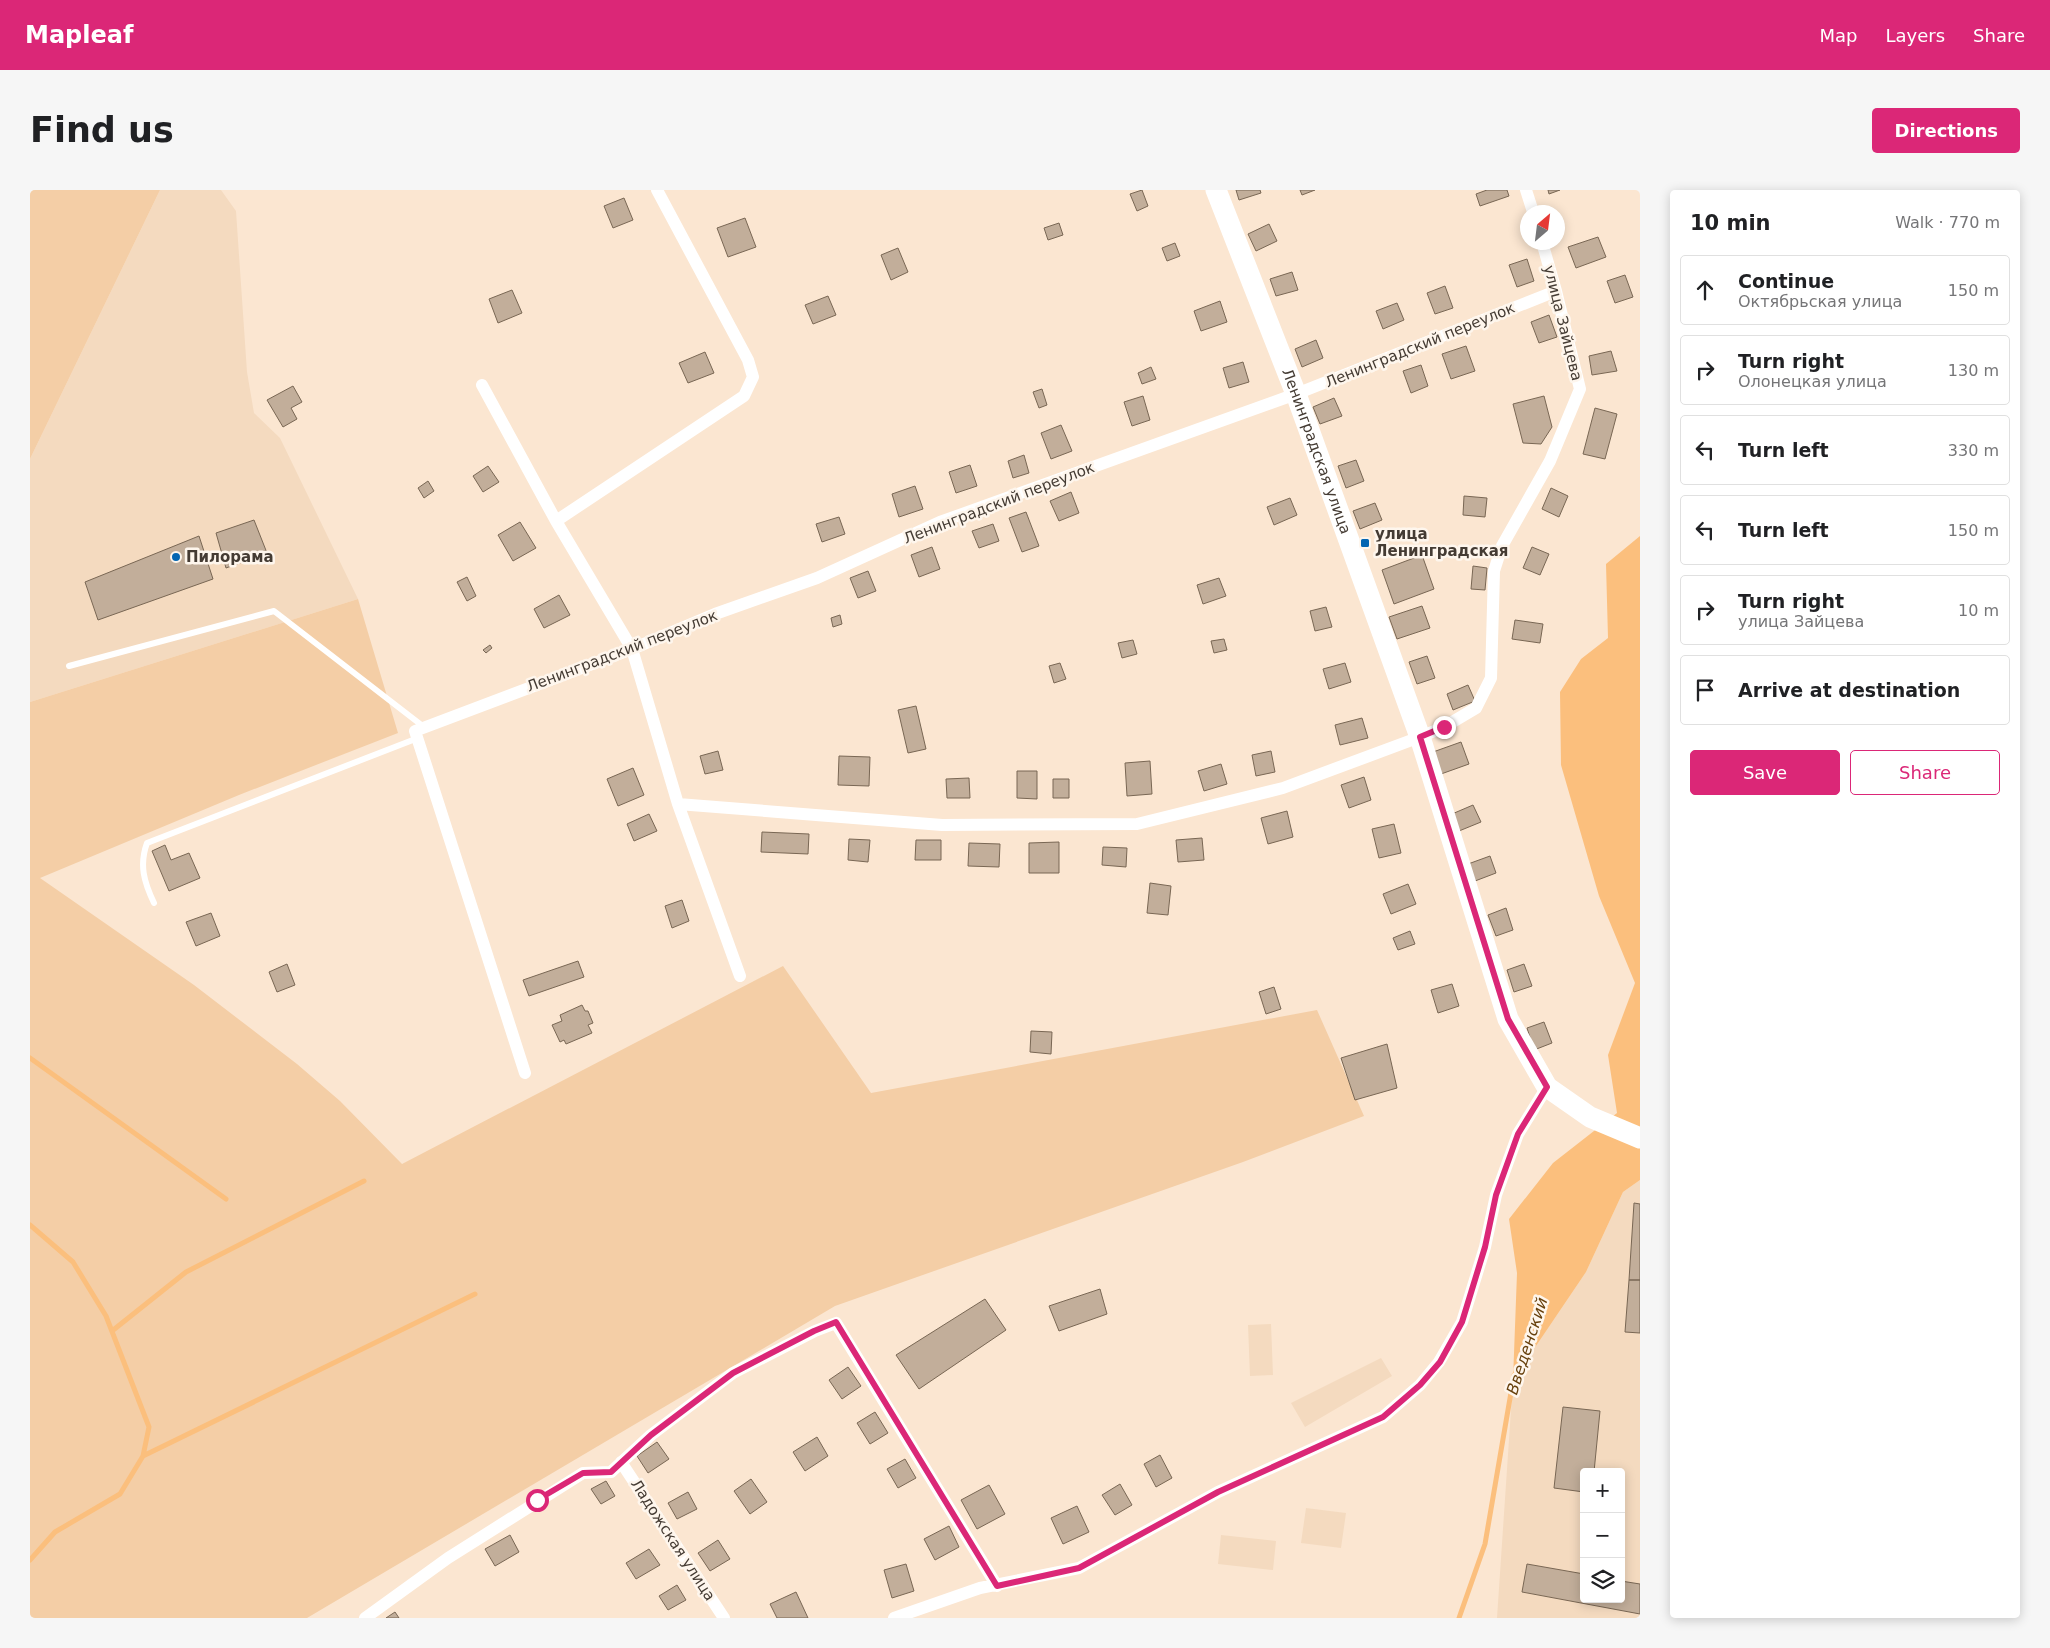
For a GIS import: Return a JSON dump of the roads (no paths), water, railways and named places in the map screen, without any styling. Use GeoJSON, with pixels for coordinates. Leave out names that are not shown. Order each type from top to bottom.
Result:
{"type":"FeatureCollection","features":[{"type":"Feature","properties":{"kind":"main road","name":"Ленинградская улица"},"geometry":{"type":"LineString","coordinates":[[1216,190],[1296,394],[1420,737],[1508,1019],[1547,1087],[1590,1117],[1640,1138]]}},
{"type":"Feature","properties":{"kind":"street"},"geometry":{"type":"LineString","coordinates":[[556,521],[744,396],[753,377],[748,360],[657,190]]}},
{"type":"Feature","properties":{"kind":"street"},"geometry":{"type":"LineString","coordinates":[[1526,190],[1531,205]]}},
{"type":"Feature","properties":{"kind":"street","name":"улица Зайцева"},"geometry":{"type":"LineString","coordinates":[[678,804],[942,825],[1137,824],[1283,788],[1420,737],[1444,727],[1476,708],[1491,678],[1494,571],[1502,546],[1550,461],[1580,389],[1544,250]]}},
{"type":"Feature","properties":{"kind":"street","name":"Ленинградский переулок"},"geometry":{"type":"LineString","coordinates":[[419,732],[632,649],[715,614],[817,578],[940,522],[1296,394],[1556,290]]}},
{"type":"Feature","properties":{"kind":"street"},"geometry":{"type":"LineString","coordinates":[[482,385],[556,521],[632,649],[678,804],[740,976]]}},
{"type":"Feature","properties":{"kind":"street"},"geometry":{"type":"LineString","coordinates":[[419,732],[525,1073]]}},
{"type":"Feature","properties":{"kind":"street"},"geometry":{"type":"LineString","coordinates":[[894,1618],[980,1588],[1079,1568],[1218,1492],[1383,1417],[1420,1385],[1440,1362],[1462,1322],[1485,1247],[1496,1195],[1518,1134],[1547,1087]]}},
{"type":"Feature","properties":{"kind":"street"},"geometry":{"type":"LineString","coordinates":[[365,1618],[448,1558],[537,1500],[583,1473],[611,1472],[651,1435],[733,1373],[814,1331],[836,1322],[997,1586]]}},
{"type":"Feature","properties":{"kind":"street","name":"Ладожская улица"},"geometry":{"type":"LineString","coordinates":[[622,1462],[724,1618]]}},
{"type":"Feature","properties":{"kind":"lane"},"geometry":{"type":"LineString","coordinates":[[69,666],[274,611],[419,732],[147,844],[143,855],[142,872],[154,903]]}},
{"type":"Feature","properties":{"kind":"water"},"geometry":{"type":"Polygon","coordinates":[[[1640,536],[1640,1180],[1623,1192],[1586,1272],[1513,1380],[1517,1273],[1509,1219],[1553,1163],[1617,1113],[1608,1055],[1635,983],[1599,896],[1561,765],[1560,692],[1581,659],[1608,638],[1606,564],[1640,536]]]}},
{"type":"Feature","properties":{"kind":"waterway"},"geometry":{"type":"LineString","coordinates":[[30,1058],[226,1199]]}},
{"type":"Feature","properties":{"kind":"waterway"},"geometry":{"type":"LineString","coordinates":[[112,1331],[186,1272],[364,1181]]}},
{"type":"Feature","properties":{"kind":"waterway"},"geometry":{"type":"LineString","coordinates":[[30,1225],[73,1262],[106,1316],[149,1427],[143,1456],[120,1494],[55,1532],[30,1560]]}},
{"type":"Feature","properties":{"kind":"waterway"},"geometry":{"type":"LineString","coordinates":[[143,1456],[475,1294]]}},
{"type":"Feature","properties":{"kind":"waterway","name":"Введенский"},"geometry":{"type":"LineString","coordinates":[[1459,1618],[1485,1544],[1514,1375]]}},
{"type":"Feature","properties":{"kind":"place","name":"улица Ленинградская"},"geometry":{"type":"Point","coordinates":[1365,543]}},
{"type":"Feature","properties":{"kind":"place","name":"Пилорама"},"geometry":{"type":"Point","coordinates":[176,557]}}]}
